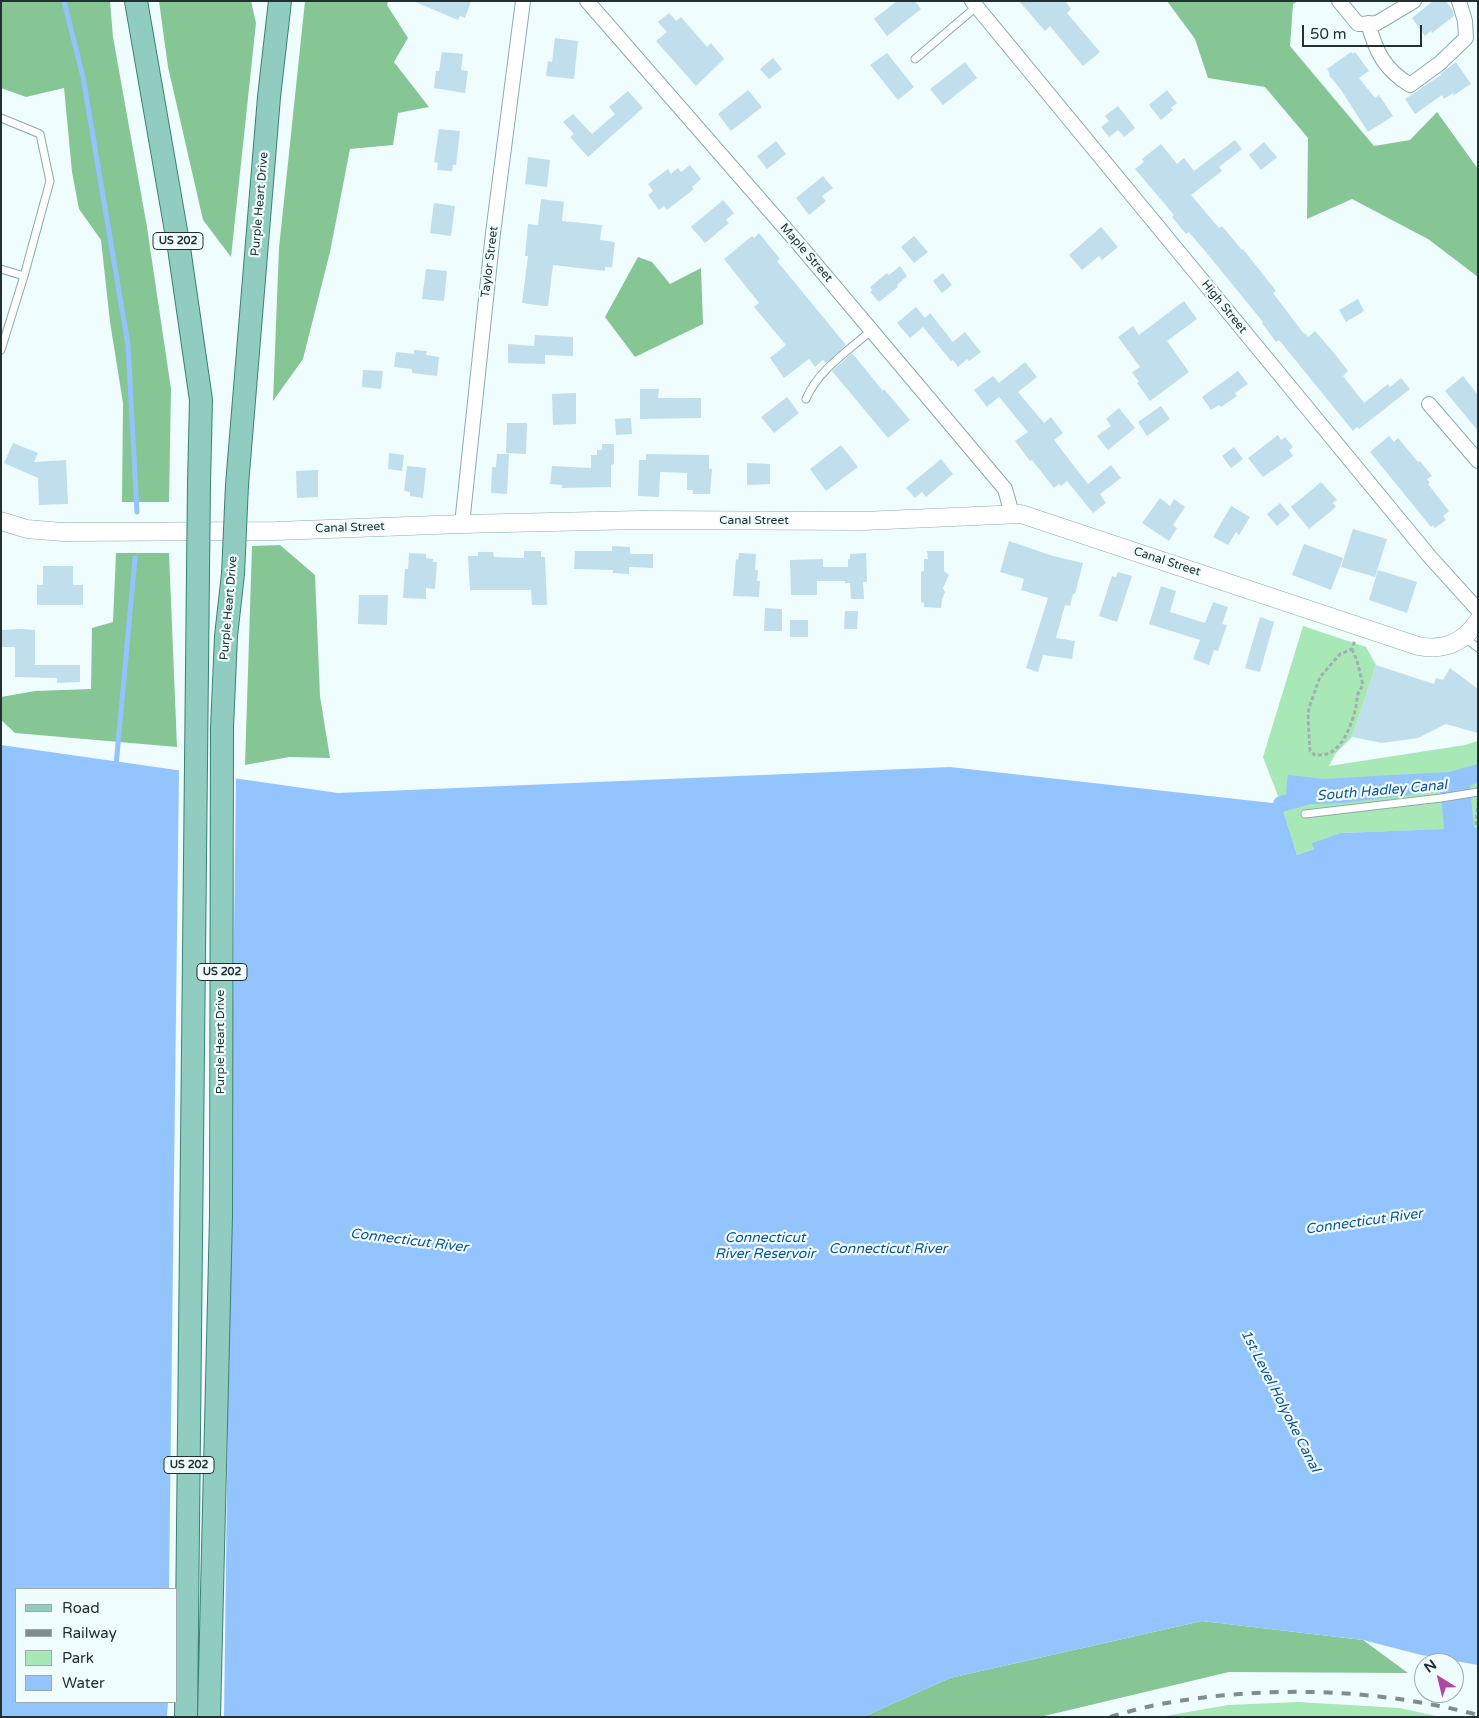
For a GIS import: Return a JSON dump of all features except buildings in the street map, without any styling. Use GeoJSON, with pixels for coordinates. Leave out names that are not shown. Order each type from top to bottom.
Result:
{"type":"FeatureCollection","features":[{"type":"Feature","properties":{"kind":"main road","name":"US 202"},"geometry":{"type":"LineString","coordinates":[[136,1],[179,248],[201,400],[186,1717]]}},
{"type":"Feature","properties":{"kind":"main road","name":"Purple Heart Drive"},"geometry":{"type":"LineString","coordinates":[[209,1717],[221,1216],[222,728],[226,636],[233,574],[237,485],[268,117],[280,1]]}},
{"type":"Feature","properties":{"kind":"street","name":"Taylor Street"},"geometry":{"type":"LineString","coordinates":[[462,524],[493,233],[524,1]]}},
{"type":"Feature","properties":{"kind":"street","name":"Maple Street"},"geometry":{"type":"LineString","coordinates":[[587,1],[872,330],[1005,488],[1012,514]]}},
{"type":"Feature","properties":{"kind":"street"},"geometry":{"type":"LineString","coordinates":[[1339,1],[1358,24],[1377,23],[1414,1]]}},
{"type":"Feature","properties":{"kind":"street"},"geometry":{"type":"LineString","coordinates":[[1368,23],[1375,48],[1396,76],[1410,85],[1440,63],[1466,38],[1465,21],[1459,1]]}},
{"type":"Feature","properties":{"kind":"street","name":"High Street"},"geometry":{"type":"LineString","coordinates":[[974,4],[1424,550],[1478,610]]}},
{"type":"Feature","properties":{"kind":"street"},"geometry":{"type":"LineString","coordinates":[[1429,404],[1478,461]]}},
{"type":"Feature","properties":{"kind":"street","name":"Canal Street"},"geometry":{"type":"LineString","coordinates":[[1,521],[27,530],[64,532],[276,531],[641,520],[863,521],[1021,514],[1418,646],[1429,648],[1443,647],[1464,637],[1478,621]]}},
{"type":"Feature","properties":{"kind":"lane"},"geometry":{"type":"LineString","coordinates":[[915,59],[974,4]]}},
{"type":"Feature","properties":{"kind":"lane"},"geometry":{"type":"LineString","coordinates":[[1,118],[40,134],[50,181],[1,350]]}},
{"type":"Feature","properties":{"kind":"lane"},"geometry":{"type":"LineString","coordinates":[[1,270],[24,276]]}},
{"type":"Feature","properties":{"kind":"lane"},"geometry":{"type":"LineString","coordinates":[[806,399],[811,387],[822,375],[872,330]]}},
{"type":"Feature","properties":{"kind":"lane"},"geometry":{"type":"LineString","coordinates":[[1464,637],[1478,648]]}},
{"type":"Feature","properties":{"kind":"lane"},"geometry":{"type":"LineString","coordinates":[[1305,814],[1474,793]]}},
{"type":"Feature","properties":{"kind":"path"},"geometry":{"type":"LineString","coordinates":[[1352,649],[1340,654],[1320,677],[1309,708],[1308,719],[1310,751],[1314,755],[1327,754],[1337,748],[1347,731],[1353,715],[1357,695],[1363,685],[1352,649],[1355,640]]}},
{"type":"Feature","properties":{"kind":"path"},"geometry":{"type":"LineString","coordinates":[[1476,825],[1478,800]]}},
{"type":"Feature","properties":{"kind":"green space"},"geometry":{"type":"Polygon","coordinates":[[[1,1],[110,1],[113,37],[147,227],[171,389],[169,502],[122,502],[123,403],[110,322],[101,240],[79,209],[72,172],[64,88],[26,97],[1,88],[1,1]]]}},
{"type":"Feature","properties":{"kind":"green space"},"geometry":{"type":"Polygon","coordinates":[[[159,1],[251,1],[256,23],[231,257],[203,220],[168,67],[159,1]]]}},
{"type":"Feature","properties":{"kind":"green space"},"geometry":{"type":"Polygon","coordinates":[[[305,1],[388,1],[387,5],[408,38],[394,62],[429,107],[398,113],[393,145],[350,149],[330,252],[303,359],[273,401],[279,248],[305,1]]]}},
{"type":"Feature","properties":{"kind":"green space"},"geometry":{"type":"Polygon","coordinates":[[[1167,1],[1298,1],[1293,4],[1290,46],[1374,146],[1410,140],[1437,112],[1478,169],[1478,277],[1428,239],[1352,199],[1307,219],[1308,138],[1265,87],[1208,78],[1195,39],[1167,1]]]}},
{"type":"Feature","properties":{"kind":"green space"},"geometry":{"type":"Polygon","coordinates":[[[638,257],[652,262],[670,284],[701,268],[703,324],[635,357],[605,317],[638,257]]]}},
{"type":"Feature","properties":{"kind":"green space"},"geometry":{"type":"Polygon","coordinates":[[[280,545],[315,575],[320,696],[330,758],[289,757],[245,765],[252,546],[280,545]]]}},
{"type":"Feature","properties":{"kind":"green space"},"geometry":{"type":"Polygon","coordinates":[[[116,553],[169,553],[177,747],[15,733],[1,720],[1,697],[35,691],[91,689],[92,628],[113,622],[116,553]]]}},
{"type":"Feature","properties":{"kind":"green space"},"geometry":{"type":"Polygon","coordinates":[[[1303,626],[1366,647],[1376,665],[1352,737],[1336,753],[1329,766],[1465,745],[1478,741],[1478,828],[1340,833],[1313,843],[1314,849],[1297,855],[1281,804],[1263,757],[1303,626]]]}},
{"type":"Feature","properties":{"kind":"green space"},"geometry":{"type":"Polygon","coordinates":[[[1202,1621],[1363,1640],[1408,1673],[1229,1672],[1040,1717],[863,1717],[950,1678],[1202,1621]]]}},
{"type":"Feature","properties":{"kind":"green space"},"geometry":{"type":"Polygon","coordinates":[[[1298,1702],[1400,1708],[1440,1717],[1160,1717],[1228,1705],[1298,1702]]]}},
{"type":"Feature","properties":{"kind":"water","name":"Connecticut River Reservoir"},"geometry":{"type":"Polygon","coordinates":[[[1,745],[338,793],[950,767],[1281,804],[1297,855],[1314,849],[1312,843],[1340,833],[1444,829],[1441,794],[1439,791],[1343,803],[1290,805],[1286,790],[1288,775],[1325,779],[1449,772],[1478,764],[1478,785],[1476,783],[1470,786],[1474,828],[1478,828],[1478,1665],[1464,1663],[1464,1653],[1414,1653],[1363,1640],[1202,1621],[950,1678],[863,1717],[1,1717],[1,745]]]}},
{"type":"Feature","properties":{"kind":"pier"},"geometry":{"type":"Polygon","coordinates":[[[179,768],[236,776],[224,1717],[167,1717],[168,1703],[178,1703],[178,1588],[169,1588],[179,768]]]}},
{"type":"Feature","properties":{"kind":"waterway"},"geometry":{"type":"LineString","coordinates":[[64,1],[83,77],[128,345],[137,512]]}},
{"type":"Feature","properties":{"kind":"waterway"},"geometry":{"type":"LineString","coordinates":[[116,766],[135,558]]}},
{"type":"Feature","properties":{"kind":"waterway","name":"South Hadley Canal"},"geometry":{"type":"LineString","coordinates":[[1281,804],[1309,796]]}},
{"type":"Feature","properties":{"kind":"railway"},"geometry":{"type":"LineString","coordinates":[[1110,1717],[1155,1705],[1200,1698],[1280,1692],[1320,1692],[1400,1699],[1478,1715]]}},
{"type":"Feature","properties":{"kind":"water label","name":"Connecticut River"},"geometry":{"type":"Point","coordinates":[1364,1222]}},
{"type":"Feature","properties":{"kind":"water label","name":"Connecticut River"},"geometry":{"type":"Point","coordinates":[409,1241]}},
{"type":"Feature","properties":{"kind":"water label","name":"Connecticut River"},"geometry":{"type":"Point","coordinates":[888,1249]}},
{"type":"Feature","properties":{"kind":"water label","name":"1st Level Holyoke Canal"},"geometry":{"type":"Point","coordinates":[1280,1401]}}]}
